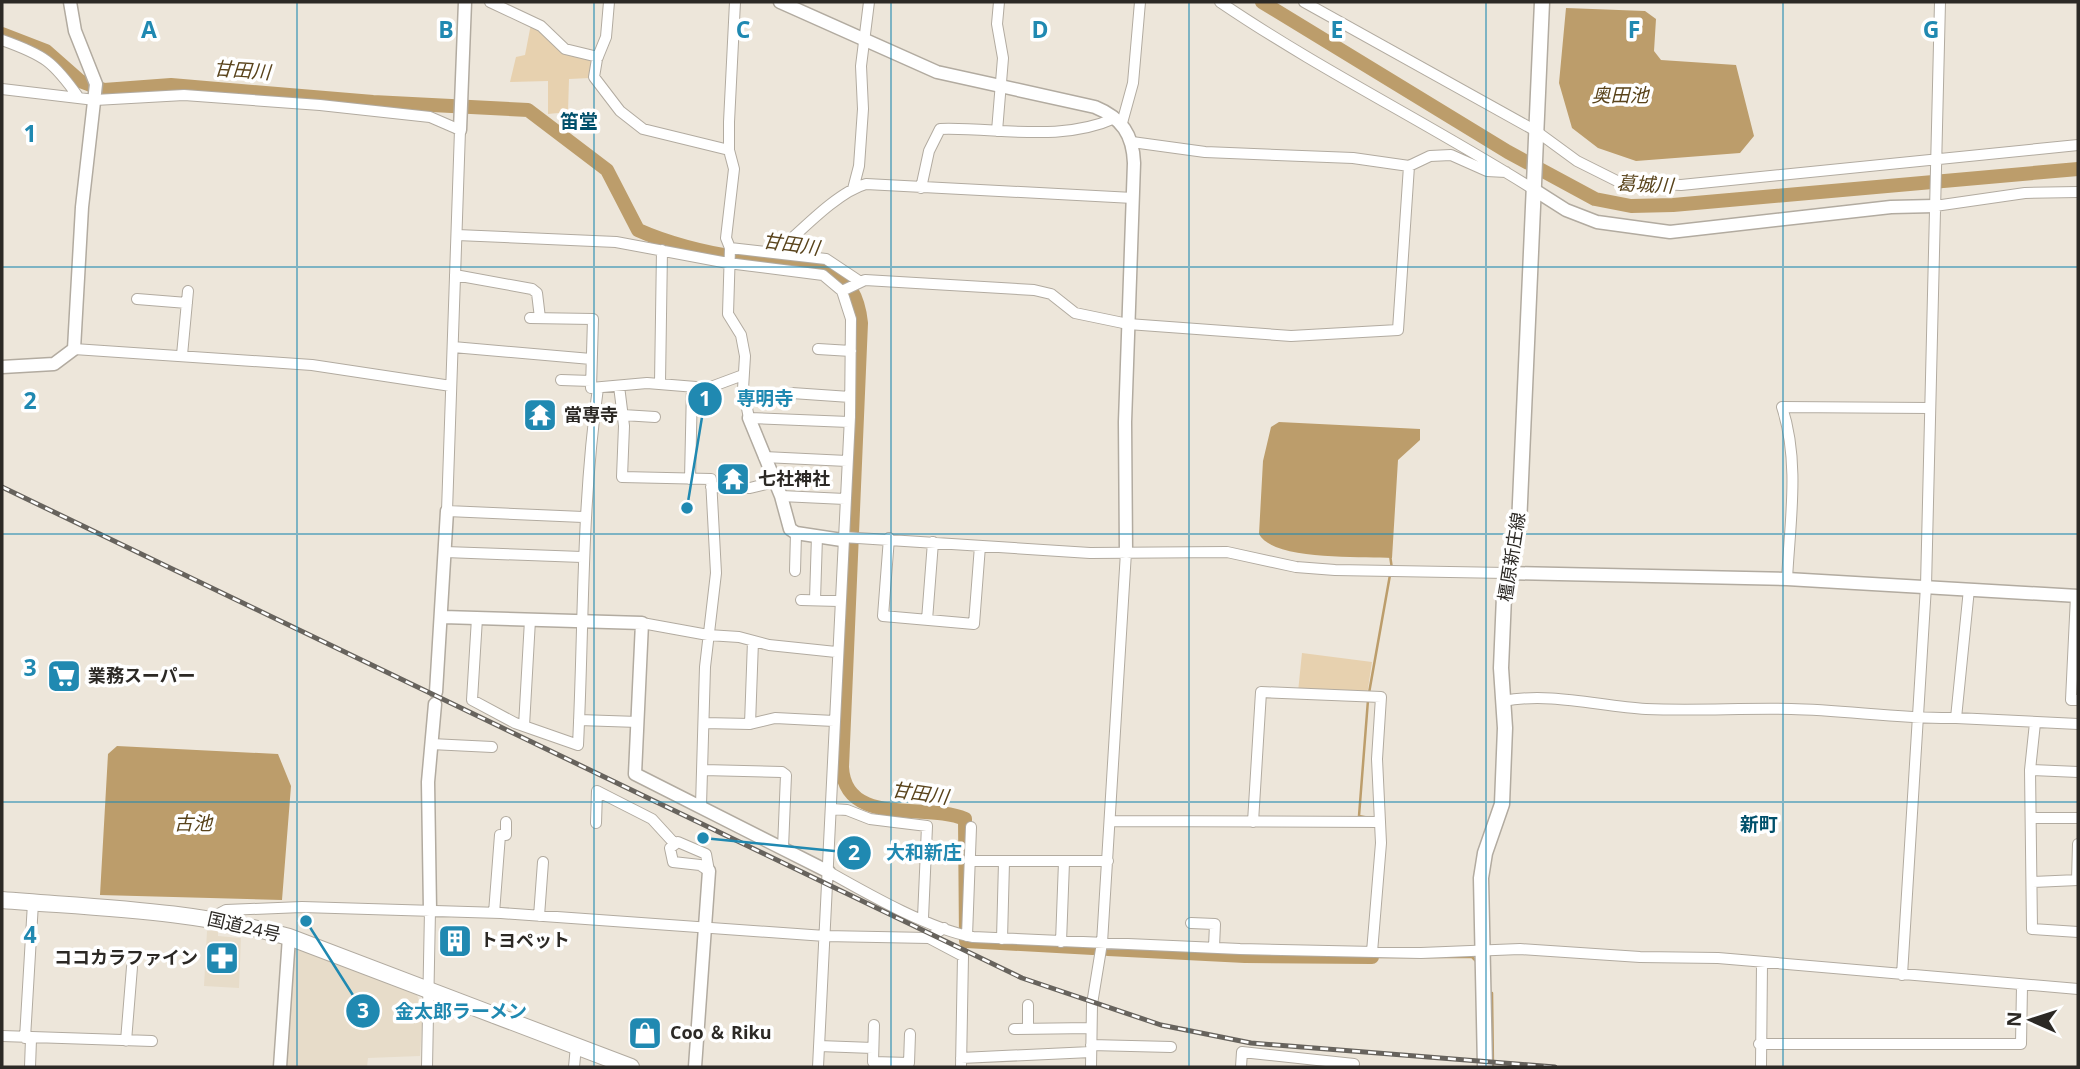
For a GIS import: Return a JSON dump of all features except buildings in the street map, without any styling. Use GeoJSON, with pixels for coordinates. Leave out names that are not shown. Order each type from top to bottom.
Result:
{"type":"FeatureCollection","features":[{"type":"Feature","properties":{"kind":"highway","name":"国道24号"},"geometry":{"type":"LineString","coordinates":[[2,900],[211,918],[289,937],[631,1067]]}},
{"type":"Feature","properties":{"kind":"main road","name":"橿原新庄線"},"geometry":{"type":"LineString","coordinates":[[1485,1067],[1481,878],[1485,853],[1502,804],[1501,668],[1507,573],[1516,548],[1519,525],[1542,2]]}},
{"type":"Feature","properties":{"kind":"street"},"geometry":{"type":"LineString","coordinates":[[70,2],[75,31],[95,93],[82,207],[74,349]]}},
{"type":"Feature","properties":{"kind":"street"},"geometry":{"type":"LineString","coordinates":[[427,1067],[430,910],[428,782],[443,617],[465,2]]}},
{"type":"Feature","properties":{"kind":"street"},"geometry":{"type":"LineString","coordinates":[[490,2],[541,26],[565,49],[598,57]]}},
{"type":"Feature","properties":{"kind":"street"},"geometry":{"type":"LineString","coordinates":[[609,2],[606,37],[594,77],[631,122],[663,136],[729,150]]}},
{"type":"Feature","properties":{"kind":"street"},"geometry":{"type":"LineString","coordinates":[[735,2],[729,150],[734,162],[726,238],[729,255],[728,314],[741,335],[749,418],[781,496],[790,528],[796,533],[1090,553],[1227,552],[1296,567],[1390,572],[1787,579],[2077,596],[2071,700],[2078,700]]}},
{"type":"Feature","properties":{"kind":"street"},"geometry":{"type":"LineString","coordinates":[[780,2],[937,72],[1095,107],[1118,120],[1132,142],[1126,552],[1111,821],[1102,943],[1091,1028],[1091,1067]]}},
{"type":"Feature","properties":{"kind":"street"},"geometry":{"type":"LineString","coordinates":[[853,189],[861,143],[863,109],[860,66],[869,2]]}},
{"type":"Feature","properties":{"kind":"street"},"geometry":{"type":"LineString","coordinates":[[997,131],[1003,50],[997,24],[999,2]]}},
{"type":"Feature","properties":{"kind":"street"},"geometry":{"type":"LineString","coordinates":[[1118,120],[1133,83],[1140,2]]}},
{"type":"Feature","properties":{"kind":"street"},"geometry":{"type":"LineString","coordinates":[[1220,2],[1271,37],[1533,186],[1566,209],[1597,222],[1670,232],[1891,206],[2025,193],[2078,192]]}},
{"type":"Feature","properties":{"kind":"street"},"geometry":{"type":"LineString","coordinates":[[1304,2],[1577,161],[1619,182],[1635,185],[1681,185],[2078,145]]}},
{"type":"Feature","properties":{"kind":"street"},"geometry":{"type":"LineString","coordinates":[[1902,975],[1926,586],[1940,2]]}},
{"type":"Feature","properties":{"kind":"street"},"geometry":{"type":"LineString","coordinates":[[2,40],[38,53],[58,69],[79,98]]}},
{"type":"Feature","properties":{"kind":"street"},"geometry":{"type":"LineString","coordinates":[[2,89],[79,98],[95,93],[184,95],[320,105],[430,117],[460,130]]}},
{"type":"Feature","properties":{"kind":"street"},"geometry":{"type":"LineString","coordinates":[[921,188],[929,151],[940,130],[982,128],[1016,134],[1082,128],[1118,120]]}},
{"type":"Feature","properties":{"kind":"street"},"geometry":{"type":"LineString","coordinates":[[1132,142],[1205,152],[1353,158],[1409,166],[1430,156],[1443,155],[1461,159],[1487,171],[1506,172]]}},
{"type":"Feature","properties":{"kind":"street"},"geometry":{"type":"LineString","coordinates":[[457,235],[605,241],[662,250],[729,255],[808,271],[850,286],[1034,290],[1051,294],[1075,313],[1128,324],[1282,336],[1398,330],[1409,166]]}},
{"type":"Feature","properties":{"kind":"street"},"geometry":{"type":"LineString","coordinates":[[777,252],[853,189],[876,183],[921,188],[1133,198]]}},
{"type":"Feature","properties":{"kind":"street"},"geometry":{"type":"LineString","coordinates":[[660,383],[662,250]]}},
{"type":"Feature","properties":{"kind":"street"},"geometry":{"type":"LineString","coordinates":[[729,255],[777,252],[826,259],[850,286],[849,422],[818,1067]]}},
{"type":"Feature","properties":{"kind":"street"},"geometry":{"type":"LineString","coordinates":[[455,275],[532,289],[537,293],[535,318],[593,319],[591,359],[594,384],[583,517],[584,620],[578,745],[524,726],[472,700],[477,618]]}},
{"type":"Feature","properties":{"kind":"street"},"geometry":{"type":"LineString","coordinates":[[182,355],[188,290]]}},
{"type":"Feature","properties":{"kind":"street"},"geometry":{"type":"LineString","coordinates":[[137,299],[187,303]]}},
{"type":"Feature","properties":{"kind":"street"},"geometry":{"type":"LineString","coordinates":[[453,347],[591,359]]}},
{"type":"Feature","properties":{"kind":"street"},"geometry":{"type":"LineString","coordinates":[[2,367],[54,364],[74,349],[312,365],[452,386]]}},
{"type":"Feature","properties":{"kind":"street"},"geometry":{"type":"LineString","coordinates":[[818,349],[851,351]]}},
{"type":"Feature","properties":{"kind":"street"},"geometry":{"type":"LineString","coordinates":[[561,380],[619,386],[660,383],[714,387],[743,375]]}},
{"type":"Feature","properties":{"kind":"street"},"geometry":{"type":"LineString","coordinates":[[619,386],[623,415],[622,477],[711,479],[716,573],[708,635],[701,806]]}},
{"type":"Feature","properties":{"kind":"street"},"geometry":{"type":"LineString","coordinates":[[690,479],[692,387]]}},
{"type":"Feature","properties":{"kind":"street"},"geometry":{"type":"LineString","coordinates":[[792,393],[850,397]]}},
{"type":"Feature","properties":{"kind":"street"},"geometry":{"type":"LineString","coordinates":[[1787,579],[1793,460],[1791,436],[1782,407],[1929,408]]}},
{"type":"Feature","properties":{"kind":"street"},"geometry":{"type":"LineString","coordinates":[[623,415],[655,417]]}},
{"type":"Feature","properties":{"kind":"street"},"geometry":{"type":"LineString","coordinates":[[749,418],[849,422]]}},
{"type":"Feature","properties":{"kind":"street"},"geometry":{"type":"LineString","coordinates":[[764,457],[847,461]]}},
{"type":"Feature","properties":{"kind":"street"},"geometry":{"type":"LineString","coordinates":[[711,487],[750,488],[774,482]]}},
{"type":"Feature","properties":{"kind":"street"},"geometry":{"type":"LineString","coordinates":[[781,496],[845,499]]}},
{"type":"Feature","properties":{"kind":"street"},"geometry":{"type":"LineString","coordinates":[[447,511],[583,517]]}},
{"type":"Feature","properties":{"kind":"street"},"geometry":{"type":"LineString","coordinates":[[795,571],[796,533]]}},
{"type":"Feature","properties":{"kind":"street"},"geometry":{"type":"LineString","coordinates":[[815,600],[817,536]]}},
{"type":"Feature","properties":{"kind":"street"},"geometry":{"type":"LineString","coordinates":[[889,538],[883,616],[926,620],[974,624],[980,546]]}},
{"type":"Feature","properties":{"kind":"street"},"geometry":{"type":"LineString","coordinates":[[926,620],[933,541]]}},
{"type":"Feature","properties":{"kind":"street"},"geometry":{"type":"LineString","coordinates":[[446,552],[582,556]]}},
{"type":"Feature","properties":{"kind":"street"},"geometry":{"type":"LineString","coordinates":[[1956,718],[1969,589]]}},
{"type":"Feature","properties":{"kind":"street"},"geometry":{"type":"LineString","coordinates":[[800,600],[839,601]]}},
{"type":"Feature","properties":{"kind":"street"},"geometry":{"type":"LineString","coordinates":[[443,617],[642,623],[708,635],[836,652]]}},
{"type":"Feature","properties":{"kind":"street"},"geometry":{"type":"LineString","coordinates":[[524,726],[530,620]]}},
{"type":"Feature","properties":{"kind":"street"},"geometry":{"type":"LineString","coordinates":[[642,623],[635,774],[828,872],[943,928],[963,934],[1060,942],[1372,952],[1520,949],[1762,963],[2078,989]]}},
{"type":"Feature","properties":{"kind":"street"},"geometry":{"type":"LineString","coordinates":[[750,724],[754,640]]}},
{"type":"Feature","properties":{"kind":"street"},"geometry":{"type":"LineString","coordinates":[[1253,822],[1261,692],[1381,697],[1372,952]]}},
{"type":"Feature","properties":{"kind":"street"},"geometry":{"type":"LineString","coordinates":[[1503,701],[1527,697],[1644,709],[1733,712],[1800,709],[1918,719],[1956,718],[2078,724]]}},
{"type":"Feature","properties":{"kind":"street"},"geometry":{"type":"LineString","coordinates":[[704,723],[750,724],[775,718],[834,721]]}},
{"type":"Feature","properties":{"kind":"street"},"geometry":{"type":"LineString","coordinates":[[579,720],[638,722]]}},
{"type":"Feature","properties":{"kind":"street"},"geometry":{"type":"LineString","coordinates":[[2035,723],[2030,770],[2032,929],[2078,932]]}},
{"type":"Feature","properties":{"kind":"street"},"geometry":{"type":"LineString","coordinates":[[431,744],[492,747]]}},
{"type":"Feature","properties":{"kind":"street"},"geometry":{"type":"LineString","coordinates":[[703,770],[782,772],[786,775],[783,848]]}},
{"type":"Feature","properties":{"kind":"street"},"geometry":{"type":"LineString","coordinates":[[2030,770],[2078,772]]}},
{"type":"Feature","properties":{"kind":"street"},"geometry":{"type":"LineString","coordinates":[[596,823],[597,791],[652,819],[674,843],[706,854],[709,871],[695,1067]]}},
{"type":"Feature","properties":{"kind":"street"},"geometry":{"type":"LineString","coordinates":[[832,809],[846,810],[870,819],[927,826],[923,918]]}},
{"type":"Feature","properties":{"kind":"street"},"geometry":{"type":"LineString","coordinates":[[2031,818],[2078,818]]}},
{"type":"Feature","properties":{"kind":"street"},"geometry":{"type":"LineString","coordinates":[[1111,821],[1376,821]]}},
{"type":"Feature","properties":{"kind":"street"},"geometry":{"type":"LineString","coordinates":[[494,913],[500,835],[506,835],[506,822]]}},
{"type":"Feature","properties":{"kind":"street"},"geometry":{"type":"LineString","coordinates":[[963,934],[971,827]]}},
{"type":"Feature","properties":{"kind":"street"},"geometry":{"type":"LineString","coordinates":[[674,843],[670,848],[673,862],[700,865],[709,871]]}},
{"type":"Feature","properties":{"kind":"street"},"geometry":{"type":"LineString","coordinates":[[2033,882],[2078,880],[2078,845]]}},
{"type":"Feature","properties":{"kind":"street"},"geometry":{"type":"LineString","coordinates":[[969,861],[1108,861]]}},
{"type":"Feature","properties":{"kind":"street"},"geometry":{"type":"LineString","coordinates":[[539,916],[543,862]]}},
{"type":"Feature","properties":{"kind":"street"},"geometry":{"type":"LineString","coordinates":[[1002,939],[1004,862]]}},
{"type":"Feature","properties":{"kind":"street"},"geometry":{"type":"LineString","coordinates":[[1060,942],[1064,862]]}},
{"type":"Feature","properties":{"kind":"street"},"geometry":{"type":"LineString","coordinates":[[30,1067],[28,1039],[33,903]]}},
{"type":"Feature","properties":{"kind":"street"},"geometry":{"type":"LineString","coordinates":[[211,918],[226,910],[430,910],[825,936],[929,939],[963,956],[963,1061],[1091,1048],[1171,1046]]}},
{"type":"Feature","properties":{"kind":"street"},"geometry":{"type":"LineString","coordinates":[[1191,923],[1215,924],[1214,947]]}},
{"type":"Feature","properties":{"kind":"street"},"geometry":{"type":"LineString","coordinates":[[929,939],[943,928]]}},
{"type":"Feature","properties":{"kind":"street"},"geometry":{"type":"LineString","coordinates":[[280,1067],[289,937]]}},
{"type":"Feature","properties":{"kind":"street"},"geometry":{"type":"LineString","coordinates":[[1761,1067],[1759,1044],[1762,963]]}},
{"type":"Feature","properties":{"kind":"street"},"geometry":{"type":"LineString","coordinates":[[126,1041],[132,967]]}},
{"type":"Feature","properties":{"kind":"street"},"geometry":{"type":"LineString","coordinates":[[1759,1044],[2021,1044],[2022,986]]}},
{"type":"Feature","properties":{"kind":"street"},"geometry":{"type":"LineString","coordinates":[[1028,1005],[1028,1029]]}},
{"type":"Feature","properties":{"kind":"street"},"geometry":{"type":"LineString","coordinates":[[874,1025],[873,1062],[909,1063],[910,1034]]}},
{"type":"Feature","properties":{"kind":"street"},"geometry":{"type":"LineString","coordinates":[[1014,1029],[1091,1028]]}},
{"type":"Feature","properties":{"kind":"street"},"geometry":{"type":"LineString","coordinates":[[2,1036],[28,1039],[152,1041]]}},
{"type":"Feature","properties":{"kind":"street"},"geometry":{"type":"LineString","coordinates":[[574,1067],[576,1046]]}},
{"type":"Feature","properties":{"kind":"street"},"geometry":{"type":"LineString","coordinates":[[819,1046],[873,1048]]}},
{"type":"Feature","properties":{"kind":"street"},"geometry":{"type":"LineString","coordinates":[[1241,1067],[1242,1052],[1300,1063],[1353,1064]]}},
{"type":"Feature","properties":{"kind":"shaded area"},"geometry":{"type":"Polygon","coordinates":[[[531,24],[592,59],[590,78],[569,79],[568,112],[548,114],[548,81],[510,82],[516,57],[525,55],[531,24]]]}},
{"type":"Feature","properties":{"kind":"shaded area"},"geometry":{"type":"Polygon","coordinates":[[[1302,653],[1372,662],[1367,695],[1298,692],[1302,653]]]}},
{"type":"Feature","properties":{"kind":"shaded area"},"geometry":{"type":"Polygon","coordinates":[[[207,931],[218,931],[218,936],[241,938],[239,988],[204,986],[207,931]]]}},
{"type":"Feature","properties":{"kind":"shaded area"},"geometry":{"type":"Polygon","coordinates":[[[297,949],[417,995],[423,1010],[420,1056],[368,1058],[367,1067],[283,1067],[290,952],[297,949]]]}},
{"type":"Feature","properties":{"kind":"water","name":"奥田池"},"geometry":{"type":"Polygon","coordinates":[[[1566,8],[1645,11],[1656,19],[1654,51],[1661,60],[1736,65],[1754,136],[1740,153],[1636,161],[1598,148],[1572,128],[1559,83],[1566,8]]]}},
{"type":"Feature","properties":{"kind":"water"},"geometry":{"type":"Polygon","coordinates":[[[1279,422],[1420,429],[1420,440],[1398,460],[1392,558],[1300,553],[1268,543],[1259,534],[1263,461],[1271,427],[1279,422]]]}},
{"type":"Feature","properties":{"kind":"water","name":"古池"},"geometry":{"type":"Polygon","coordinates":[[[117,746],[278,754],[291,786],[282,900],[100,895],[108,754],[117,746]]]}},
{"type":"Feature","properties":{"kind":"waterway","name":"葛城川"},"geometry":{"type":"LineString","coordinates":[[1262,2],[1508,152],[1595,199],[1631,206],[1673,205],[2078,169]]}},
{"type":"Feature","properties":{"kind":"waterway","name":"甘田川"},"geometry":{"type":"LineString","coordinates":[[2,34],[46,51],[80,81],[104,90],[171,85],[373,102],[528,110],[607,170],[638,230],[712,253],[798,262],[833,272],[846,283],[856,299],[861,323],[842,767],[847,786],[857,798],[872,806],[890,810],[949,814],[965,819],[966,941],[1093,948]]}},
{"type":"Feature","properties":{"kind":"waterway"},"geometry":{"type":"LineString","coordinates":[[1390,555],[1392,569]]}},
{"type":"Feature","properties":{"kind":"waterway"},"geometry":{"type":"LineString","coordinates":[[1369,693],[1390,575]]}},
{"type":"Feature","properties":{"kind":"waterway"},"geometry":{"type":"LineString","coordinates":[[1368,700],[1359,816],[1374,819]]}},
{"type":"Feature","properties":{"kind":"waterway"},"geometry":{"type":"LineString","coordinates":[[965,955],[966,941]]}},
{"type":"Feature","properties":{"kind":"waterway","name":"甘田川"},"geometry":{"type":"LineString","coordinates":[[1108,949],[1245,956],[1372,957]]}},
{"type":"Feature","properties":{"kind":"waterway"},"geometry":{"type":"LineString","coordinates":[[1372,957],[1472,957],[1477,962]]}},
{"type":"Feature","properties":{"kind":"waterway"},"geometry":{"type":"LineString","coordinates":[[1492,993],[1493,1067]]}},
{"type":"Feature","properties":{"kind":"railway"},"geometry":{"type":"LineString","coordinates":[[2,487],[1022,978],[1161,1025],[1251,1043],[1555,1067]]}},
{"type":"Feature","properties":{"kind":"place","name":"當専寺"},"geometry":{"type":"Point","coordinates":[540,415]}},
{"type":"Feature","properties":{"kind":"place","name":"七社神社"},"geometry":{"type":"Point","coordinates":[733,479]}},
{"type":"Feature","properties":{"kind":"place","name":"専明寺"},"geometry":{"type":"Point","coordinates":[687,508]}},
{"type":"Feature","properties":{"kind":"place","name":"業務スーパー"},"geometry":{"type":"Point","coordinates":[64,676]}},
{"type":"Feature","properties":{"kind":"place","name":"大和新庄"},"geometry":{"type":"Point","coordinates":[703,838]}},
{"type":"Feature","properties":{"kind":"place","name":"金太郎ラーメン"},"geometry":{"type":"Point","coordinates":[306,921]}},
{"type":"Feature","properties":{"kind":"place","name":"トヨペット"},"geometry":{"type":"Point","coordinates":[455,941]}},
{"type":"Feature","properties":{"kind":"place","name":"ココカラファイン"},"geometry":{"type":"Point","coordinates":[222,958]}},
{"type":"Feature","properties":{"kind":"place","name":"Coo ＆ Riku"},"geometry":{"type":"Point","coordinates":[645,1033]}},
{"type":"Feature","properties":{"kind":"district","name":"笛堂"},"geometry":{"type":"Point","coordinates":[579,121]}},
{"type":"Feature","properties":{"kind":"district","name":"新町"},"geometry":{"type":"Point","coordinates":[1759,824]}}]}
